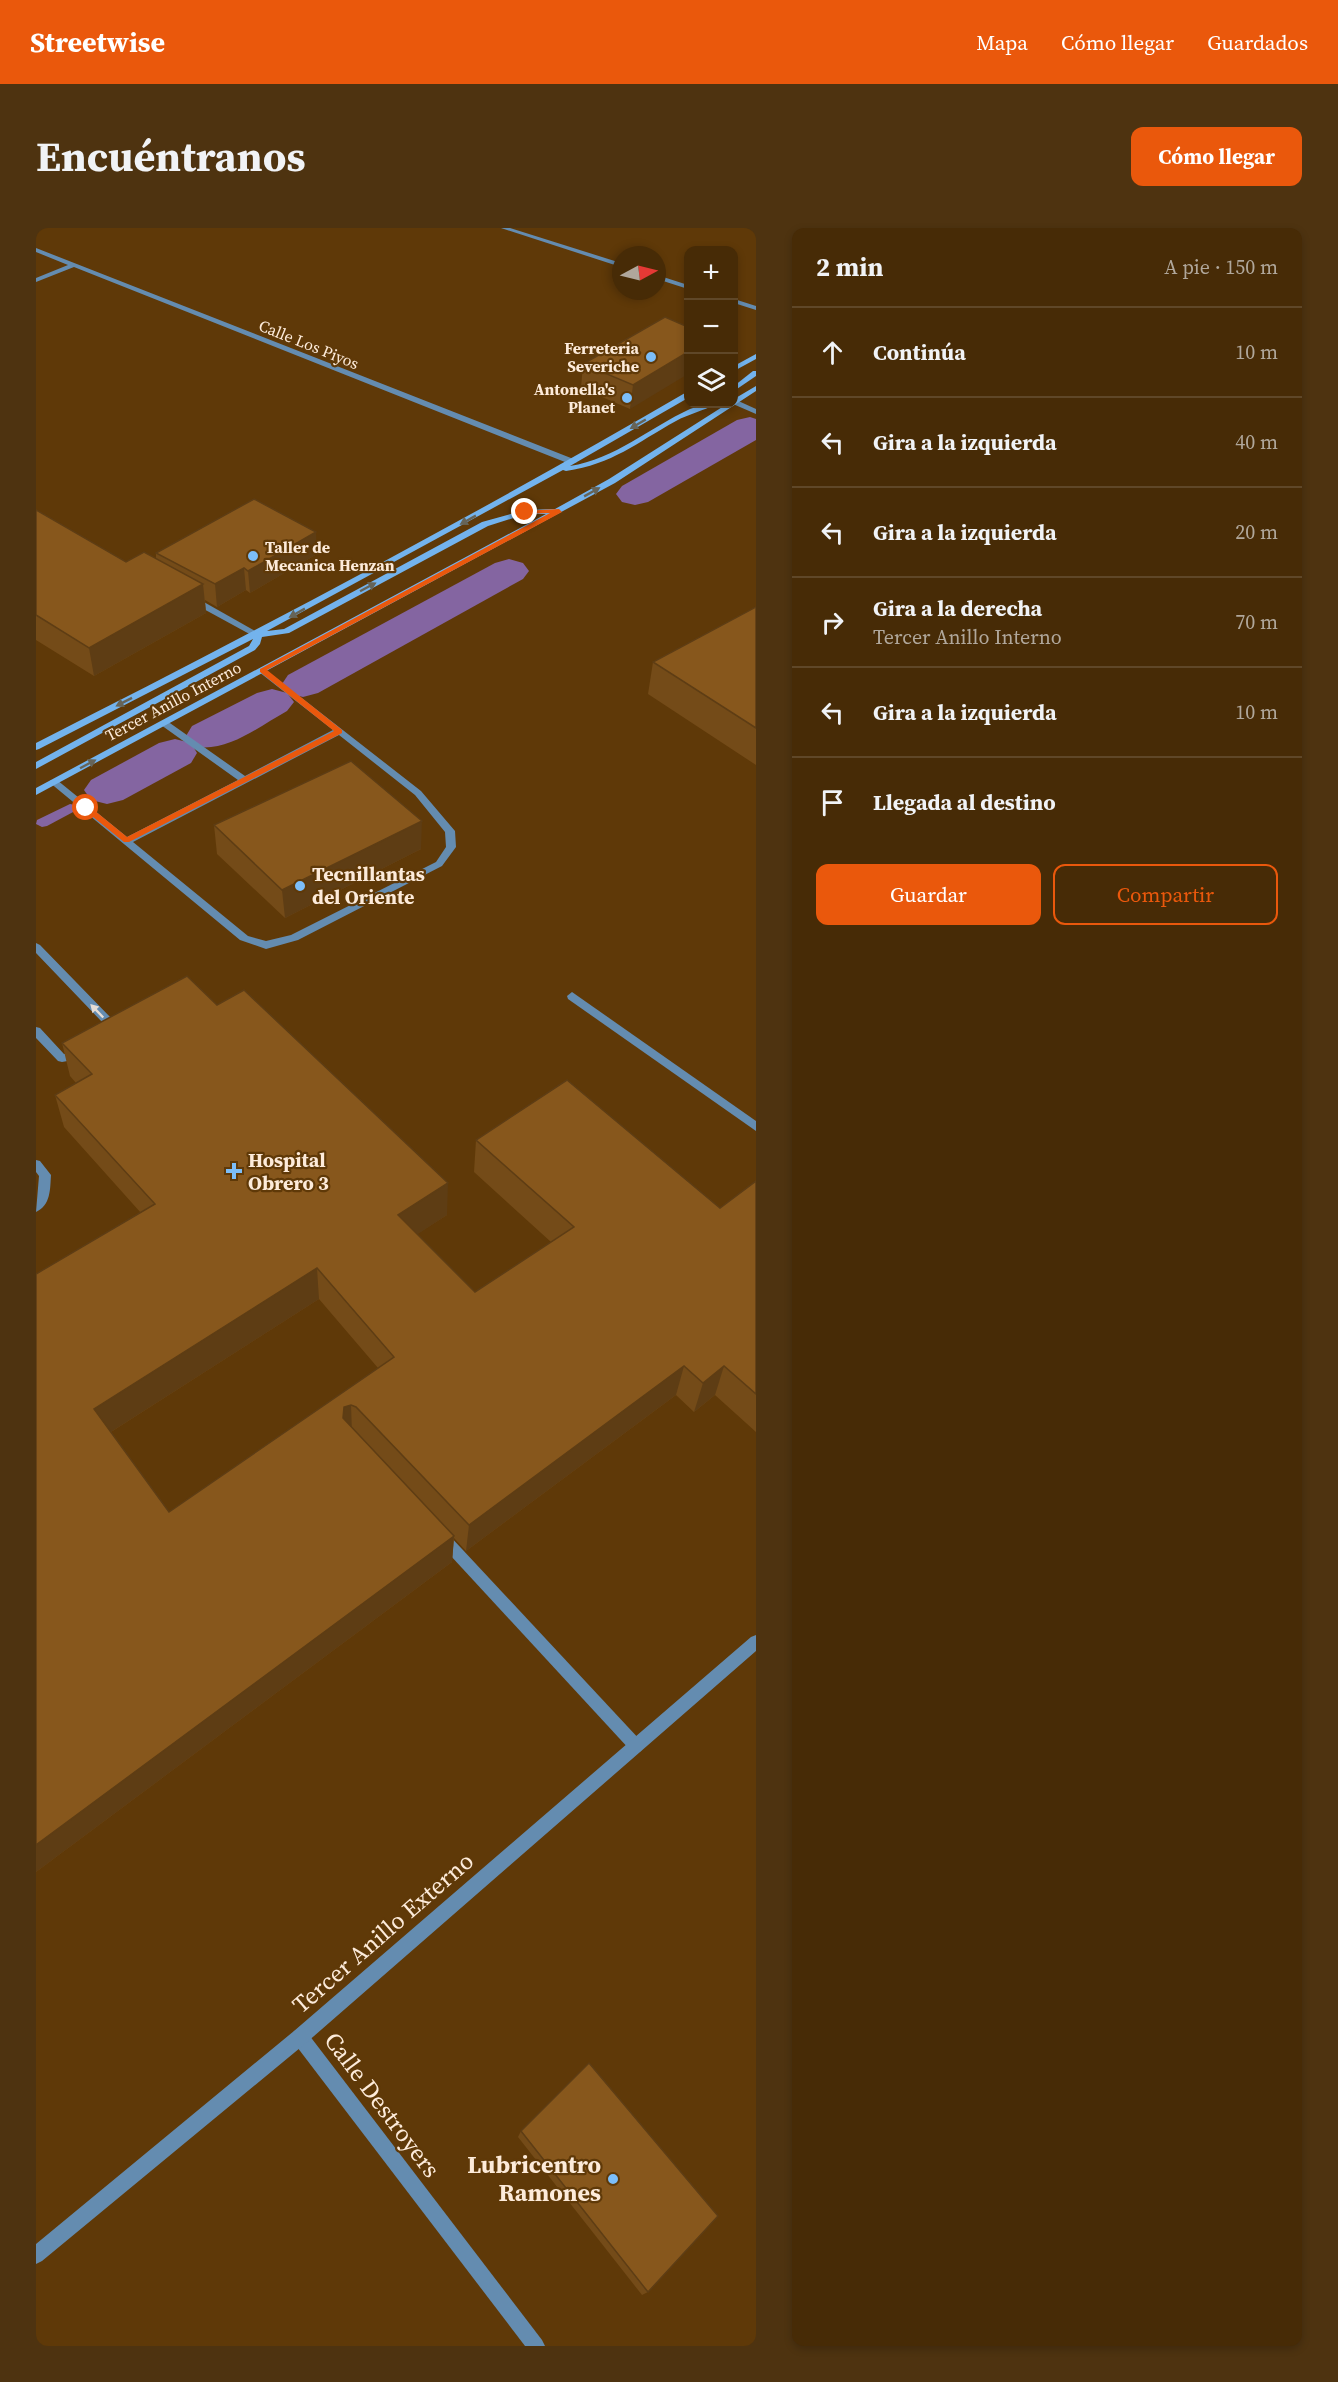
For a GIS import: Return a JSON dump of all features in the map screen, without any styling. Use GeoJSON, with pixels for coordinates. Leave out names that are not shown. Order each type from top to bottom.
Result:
{"type":"FeatureCollection","features":[{"type":"Feature","properties":{"kind":"main road"},"geometry":{"type":"LineString","coordinates":[[738,367],[756,356]]}},
{"type":"Feature","properties":{"kind":"main road"},"geometry":{"type":"LineString","coordinates":[[738,385],[756,373]]}},
{"type":"Feature","properties":{"kind":"main road","name":"Tercer Anillo Interno"},"geometry":{"type":"LineString","coordinates":[[738,399],[756,388]]}},
{"type":"Feature","properties":{"kind":"main road","name":"Tercer Anillo Interno"},"geometry":{"type":"LineString","coordinates":[[36,747],[258,635],[562,469],[684,397]]}},
{"type":"Feature","properties":{"kind":"main road"},"geometry":{"type":"LineString","coordinates":[[562,469],[599,464],[685,413],[699,408]]}},
{"type":"Feature","properties":{"kind":"main road","name":"Tercer Anillo Interno"},"geometry":{"type":"LineString","coordinates":[[36,792],[612,481],[724,408]]}},
{"type":"Feature","properties":{"kind":"main road"},"geometry":{"type":"LineString","coordinates":[[36,766],[252,648],[256,644],[258,635],[286,631],[486,524],[525,512],[559,510]]}},
{"type":"Feature","properties":{"kind":"street"},"geometry":{"type":"LineString","coordinates":[[504,228],[612,262]]}},
{"type":"Feature","properties":{"kind":"street","name":"Calle Los Piyos"},"geometry":{"type":"LineString","coordinates":[[36,250],[573,462]]}},
{"type":"Feature","properties":{"kind":"street"},"geometry":{"type":"LineString","coordinates":[[36,280],[73,265]]}},
{"type":"Feature","properties":{"kind":"street"},"geometry":{"type":"LineString","coordinates":[[666,280],[684,286]]}},
{"type":"Feature","properties":{"kind":"street"},"geometry":{"type":"LineString","coordinates":[[738,302],[756,308]]}},
{"type":"Feature","properties":{"kind":"street"},"geometry":{"type":"LineString","coordinates":[[738,404],[756,412]]}},
{"type":"Feature","properties":{"kind":"street"},"geometry":{"type":"LineString","coordinates":[[187,596],[258,635]]}},
{"type":"Feature","properties":{"kind":"street"},"geometry":{"type":"LineString","coordinates":[[54,782],[244,938],[266,945],[294,938],[439,864],[451,847],[450,831],[418,794],[262,670]]}},
{"type":"Feature","properties":{"kind":"street"},"geometry":{"type":"LineString","coordinates":[[164,723],[244,780]]}},
{"type":"Feature","properties":{"kind":"street"},"geometry":{"type":"LineString","coordinates":[[127,841],[339,731]]}},
{"type":"Feature","properties":{"kind":"street"},"geometry":{"type":"LineString","coordinates":[[36,948],[108,1022],[109,1038],[103,1044]]}},
{"type":"Feature","properties":{"kind":"street"},"geometry":{"type":"LineString","coordinates":[[572,996],[756,1127]]}},
{"type":"Feature","properties":{"kind":"street"},"geometry":{"type":"LineString","coordinates":[[36,1031],[62,1058],[87,1053]]}},
{"type":"Feature","properties":{"kind":"street"},"geometry":{"type":"LineString","coordinates":[[36,1164],[45,1175],[43,1198],[36,1207]]}},
{"type":"Feature","properties":{"kind":"street"},"geometry":{"type":"LineString","coordinates":[[437,1532],[636,1746]]}},
{"type":"Feature","properties":{"kind":"street","name":"Tercer Anillo Externo"},"geometry":{"type":"LineString","coordinates":[[36,2255],[300,2037],[756,1642]]}},
{"type":"Feature","properties":{"kind":"street","name":"Calle Destroyers"},"geometry":{"type":"LineString","coordinates":[[300,2037],[536,2346]]}},
{"type":"Feature","properties":{"kind":"building"},"geometry":{"type":"Polygon","coordinates":[[[665,317],[684,325],[684,354],[633,385],[583,364],[665,317]]]}},
{"type":"Feature","properties":{"kind":"building"},"geometry":{"type":"Polygon","coordinates":[[[254,499],[316,532],[248,571],[244,568],[215,584],[156,553],[254,499]]]}},
{"type":"Feature","properties":{"kind":"building"},"geometry":{"type":"Polygon","coordinates":[[[36,510],[126,562],[144,552],[203,584],[89,648],[36,615],[36,510]]]}},
{"type":"Feature","properties":{"kind":"building"},"geometry":{"type":"Polygon","coordinates":[[[756,607],[756,728],[653,662],[756,607]]]}},
{"type":"Feature","properties":{"kind":"building"},"geometry":{"type":"Polygon","coordinates":[[[351,761],[422,821],[282,890],[214,825],[351,761]]]}},
{"type":"Feature","properties":{"kind":"building"},"geometry":{"type":"Polygon","coordinates":[[[187,976],[217,1005],[244,990],[448,1183],[398,1215],[475,1292],[574,1227],[476,1140],[567,1080],[720,1208],[756,1181],[756,1394],[724,1366],[703,1383],[684,1366],[469,1525],[356,1407],[351,1405],[344,1407],[343,1418],[454,1536],[36,1845],[36,1274],[155,1204],[55,1095],[92,1074],[62,1043],[187,976]],[[317,1268],[94,1409],[169,1512],[394,1357],[317,1268]]]}},
{"type":"Feature","properties":{"kind":"building","name":"Lubricentro Ramones"},"geometry":{"type":"Polygon","coordinates":[[[589,2063],[718,2216],[648,2292],[521,2131],[589,2063]]]}},
{"type":"Feature","properties":{"kind":"waterway"},"geometry":{"type":"LineString","coordinates":[[635,494],[750,428]]}},
{"type":"Feature","properties":{"kind":"waterway"},"geometry":{"type":"LineString","coordinates":[[303,684],[509,571]]}},
{"type":"Feature","properties":{"kind":"waterway"},"geometry":{"type":"LineString","coordinates":[[208,736],[272,702]]}},
{"type":"Feature","properties":{"kind":"waterway"},"geometry":{"type":"LineString","coordinates":[[107,790],[175,753]]}},
{"type":"Feature","properties":{"kind":"waterway"},"geometry":{"type":"LineString","coordinates":[[42,823],[70,808]]}},
{"type":"Feature","properties":{"kind":"place","name":"Ferreteria Severiche"},"geometry":{"type":"Point","coordinates":[651,357]}},
{"type":"Feature","properties":{"kind":"place","name":"Antonella's Planet"},"geometry":{"type":"Point","coordinates":[627,398]}},
{"type":"Feature","properties":{"kind":"place","name":"Taller de Mecanica Henzan"},"geometry":{"type":"Point","coordinates":[253,556]}},
{"type":"Feature","properties":{"kind":"place","name":"Tecnillantas del Oriente"},"geometry":{"type":"Point","coordinates":[300,886]}},
{"type":"Feature","properties":{"kind":"place","name":"Hospital Obrero 3"},"geometry":{"type":"Point","coordinates":[234,1171]}},
{"type":"Feature","properties":{"kind":"place","name":"Lubricentro Ramones"},"geometry":{"type":"Point","coordinates":[613,2179]}},
{"type":"Feature","properties":{"kind":"route"},"geometry":{"type":"LineString","coordinates":[[86,808],[127,841],[339,731],[262,670],[559,510],[525,512]]}}]}
